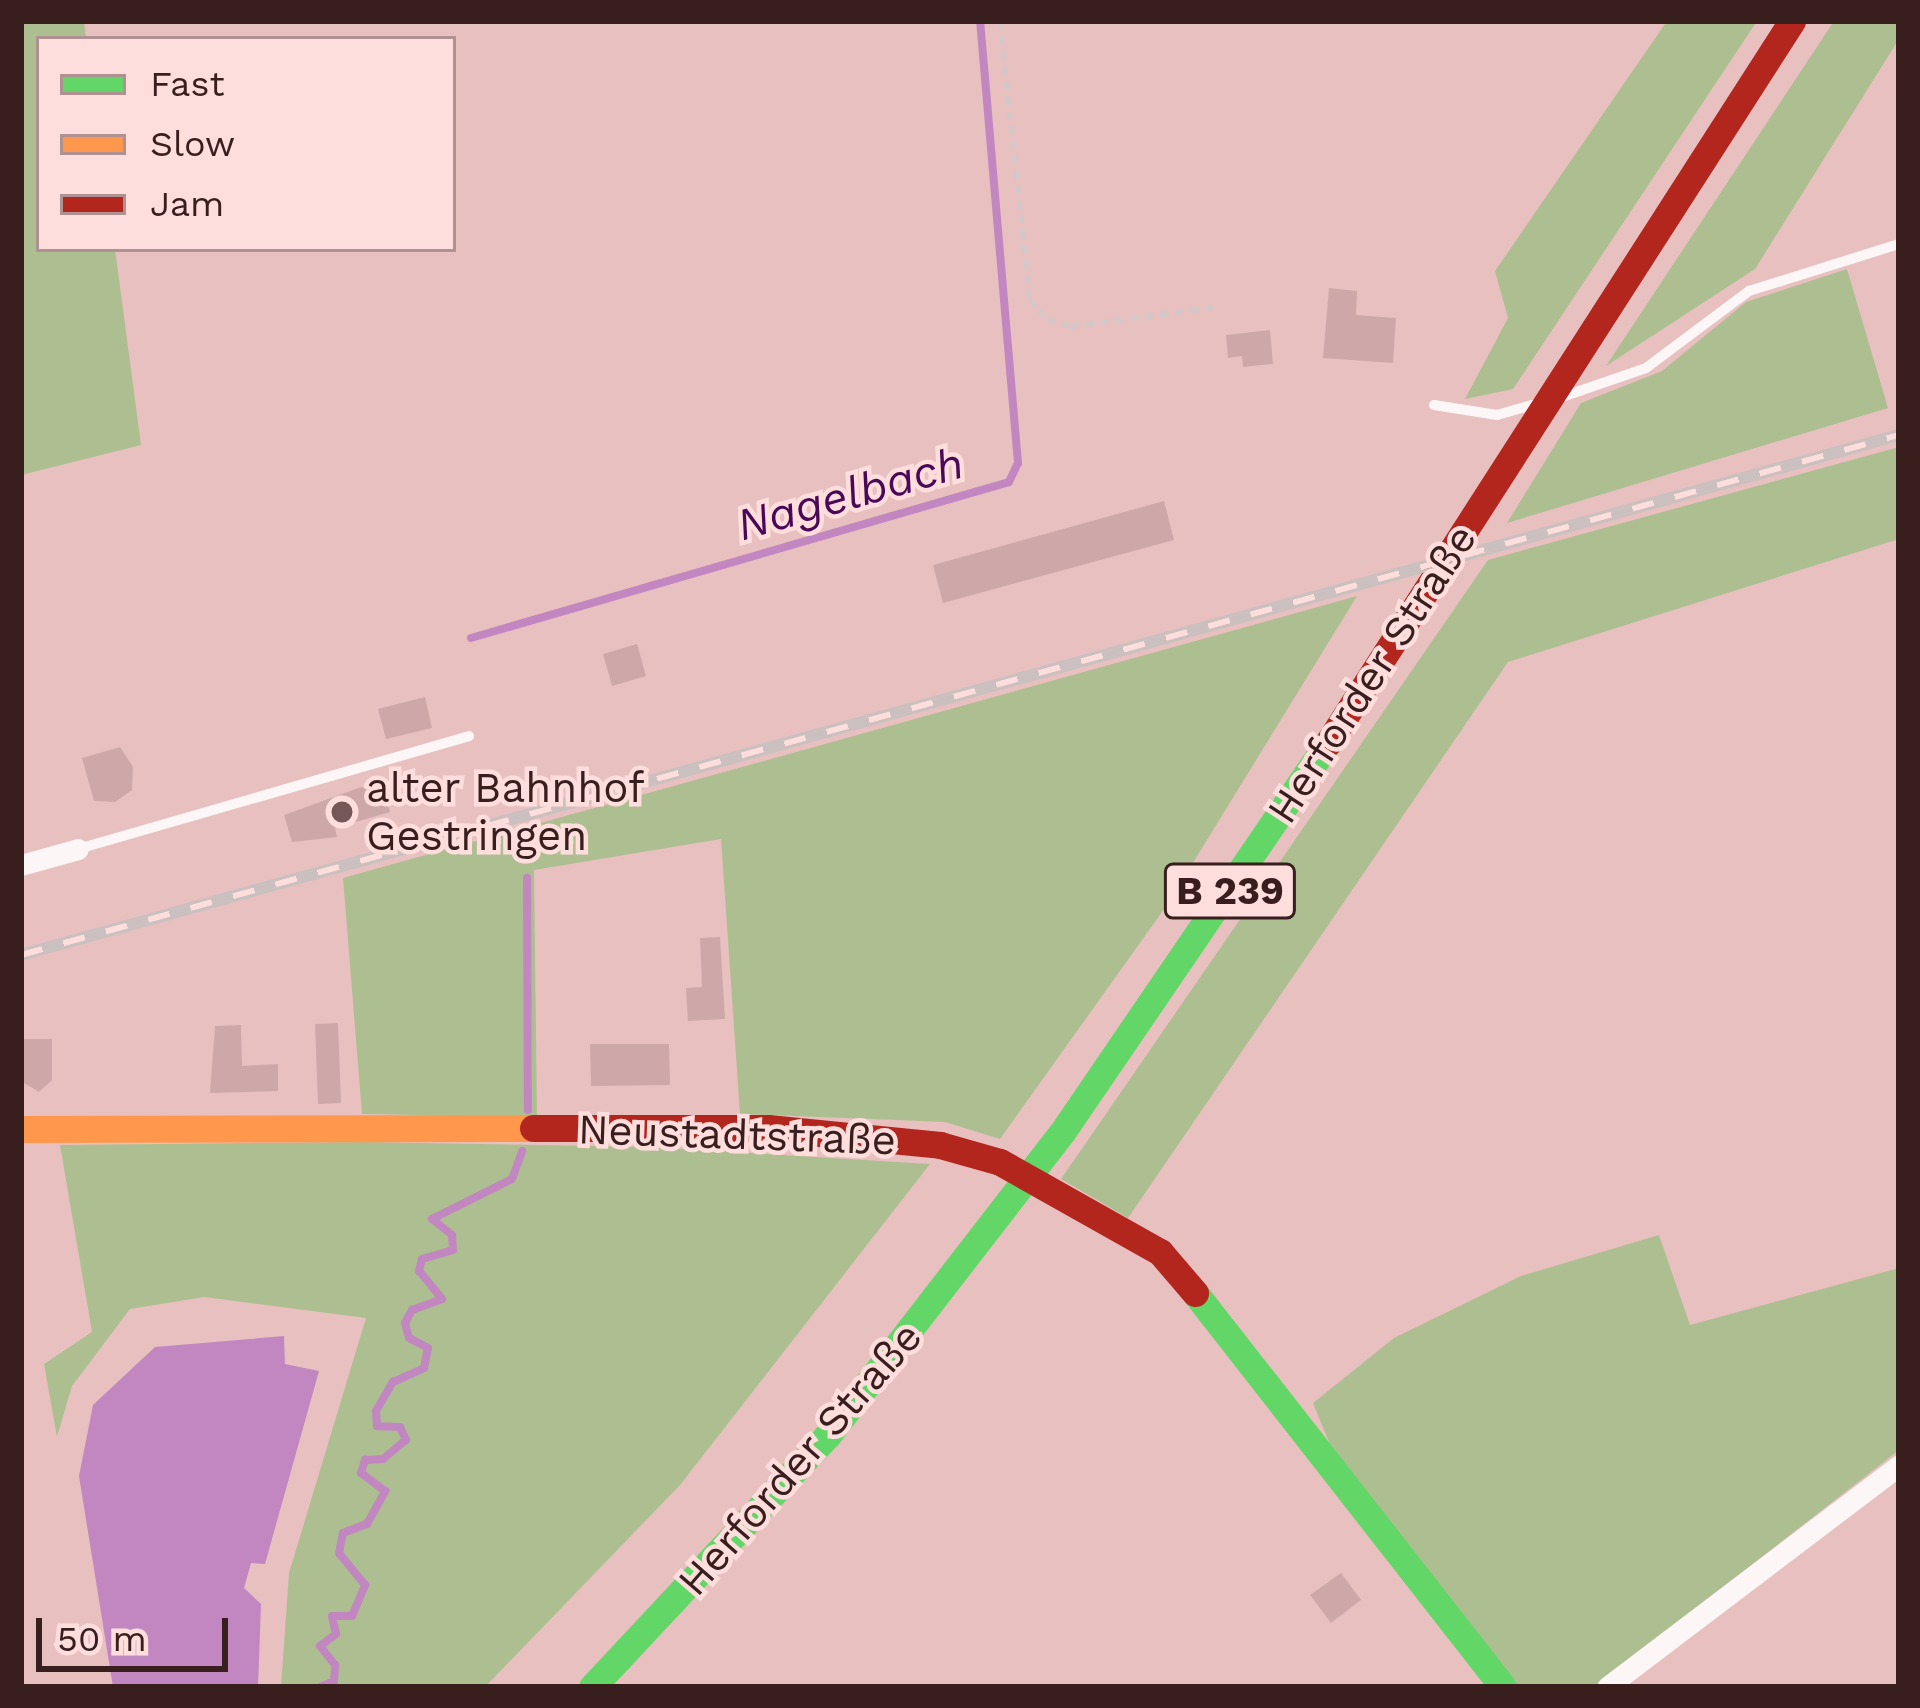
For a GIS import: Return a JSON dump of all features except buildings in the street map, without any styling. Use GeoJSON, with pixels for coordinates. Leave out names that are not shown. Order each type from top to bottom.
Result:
{"type":"FeatureCollection","features":[{"type":"Feature","properties":{"kind":"main road","name":"Herforder Straße"},"geometry":{"type":"LineString","coordinates":[[592,1687],[829,1435],[1063,1131],[1391,646],[1792,21]]}},
{"type":"Feature","properties":{"kind":"main road","name":"Neustadtstraße"},"geometry":{"type":"LineString","coordinates":[[21,1129],[768,1128],[940,1145],[1000,1162],[1160,1252],[1284,1398],[1503,1687]]}},
{"type":"Feature","properties":{"kind":"street"},"geometry":{"type":"LineString","coordinates":[[21,865],[78,849]]}},
{"type":"Feature","properties":{"kind":"street"},"geometry":{"type":"LineString","coordinates":[[1607,1687],[1899,1466]]}},
{"type":"Feature","properties":{"kind":"lane"},"geometry":{"type":"LineString","coordinates":[[1434,405],[1497,415],[1618,382],[1749,291],[1899,244]]}},
{"type":"Feature","properties":{"kind":"lane"},"geometry":{"type":"LineString","coordinates":[[78,849],[470,736]]}},
{"type":"Feature","properties":{"kind":"path"},"geometry":{"type":"LineString","coordinates":[[1000,21],[1030,299],[1047,319],[1071,326],[1214,307]]}},
{"type":"Feature","properties":{"kind":"green space"},"geometry":{"type":"Polygon","coordinates":[[[21,21],[84,21],[86,36],[36,36],[36,252],[115,252],[141,445],[21,475],[21,21]]]}},
{"type":"Feature","properties":{"kind":"green space"},"geometry":{"type":"Polygon","coordinates":[[[1667,21],[1757,21],[1513,389],[1465,399],[1508,318],[1495,271],[1667,21]]]}},
{"type":"Feature","properties":{"kind":"green space"},"geometry":{"type":"Polygon","coordinates":[[[1834,21],[1899,21],[1899,39],[1755,269],[1606,366],[1834,21]]]}},
{"type":"Feature","properties":{"kind":"green space"},"geometry":{"type":"Polygon","coordinates":[[[1847,269],[1888,408],[1507,523],[1581,403],[1662,371],[1746,302],[1847,269]]]}},
{"type":"Feature","properties":{"kind":"green space"},"geometry":{"type":"Polygon","coordinates":[[[1899,447],[1899,539],[1508,662],[1128,1218],[1061,1179],[1488,560],[1899,447]]]}},
{"type":"Feature","properties":{"kind":"green space"},"geometry":{"type":"Polygon","coordinates":[[[1357,596],[1167,905],[1000,1139],[945,1122],[740,1114],[721,839],[534,870],[537,1117],[362,1114],[343,878],[1357,596]]]}},
{"type":"Feature","properties":{"kind":"green space"},"geometry":{"type":"Polygon","coordinates":[[[362,1142],[654,1147],[930,1164],[680,1485],[485,1687],[281,1687],[289,1573],[366,1318],[204,1297],[130,1309],[72,1386],[57,1437],[44,1364],[92,1332],[60,1145],[362,1142]]]}},
{"type":"Feature","properties":{"kind":"green space"},"geometry":{"type":"Polygon","coordinates":[[[1659,1235],[1690,1325],[1899,1268],[1899,1450],[1595,1687],[1511,1687],[1329,1442],[1313,1403],[1394,1338],[1521,1276],[1659,1235]]]}},
{"type":"Feature","properties":{"kind":"shaded area"},"geometry":{"type":"Polygon","coordinates":[[[284,1336],[285,1364],[319,1371],[265,1564],[251,1563],[244,1588],[261,1604],[258,1687],[113,1687],[79,1476],[93,1405],[155,1347],[284,1336]]]}},
{"type":"Feature","properties":{"kind":"waterway","name":"Nagelbach"},"geometry":{"type":"LineString","coordinates":[[471,638],[1009,482],[1018,463],[980,21]]}},
{"type":"Feature","properties":{"kind":"waterway"},"geometry":{"type":"LineString","coordinates":[[527,878],[528,1110]]}},
{"type":"Feature","properties":{"kind":"waterway"},"geometry":{"type":"LineString","coordinates":[[320,1687],[334,1681],[335,1665],[320,1646],[336,1634],[332,1616],[352,1616],[365,1585],[339,1553],[343,1533],[367,1524],[385,1491],[361,1473],[365,1460],[383,1459],[406,1440],[400,1427],[377,1426],[376,1411],[393,1382],[424,1368],[428,1348],[409,1338],[405,1323],[412,1310],[442,1299],[419,1271],[422,1259],[453,1250],[452,1235],[432,1219],[512,1179],[522,1151]]}},
{"type":"Feature","properties":{"kind":"railway"},"geometry":{"type":"LineString","coordinates":[[21,955],[1899,435]]}},
{"type":"Feature","properties":{"kind":"traffic: fast"},"geometry":{"type":"LineString","coordinates":[[592,1687],[828,1435],[1063,1131],[1328,743]]}},
{"type":"Feature","properties":{"kind":"traffic: fast"},"geometry":{"type":"LineString","coordinates":[[1195,1293],[1503,1687]]}},
{"type":"Feature","properties":{"kind":"traffic: slow"},"geometry":{"type":"LineString","coordinates":[[21,1129],[533,1128]]}},
{"type":"Feature","properties":{"kind":"traffic: jam"},"geometry":{"type":"LineString","coordinates":[[1328,743],[1792,21]]}},
{"type":"Feature","properties":{"kind":"traffic: jam"},"geometry":{"type":"LineString","coordinates":[[533,1128],[768,1128],[940,1145],[1000,1162],[1160,1252],[1195,1293]]}},
{"type":"Feature","properties":{"kind":"place","name":"alter Bahnhof Gestringen"},"geometry":{"type":"Point","coordinates":[342,812]}}]}
